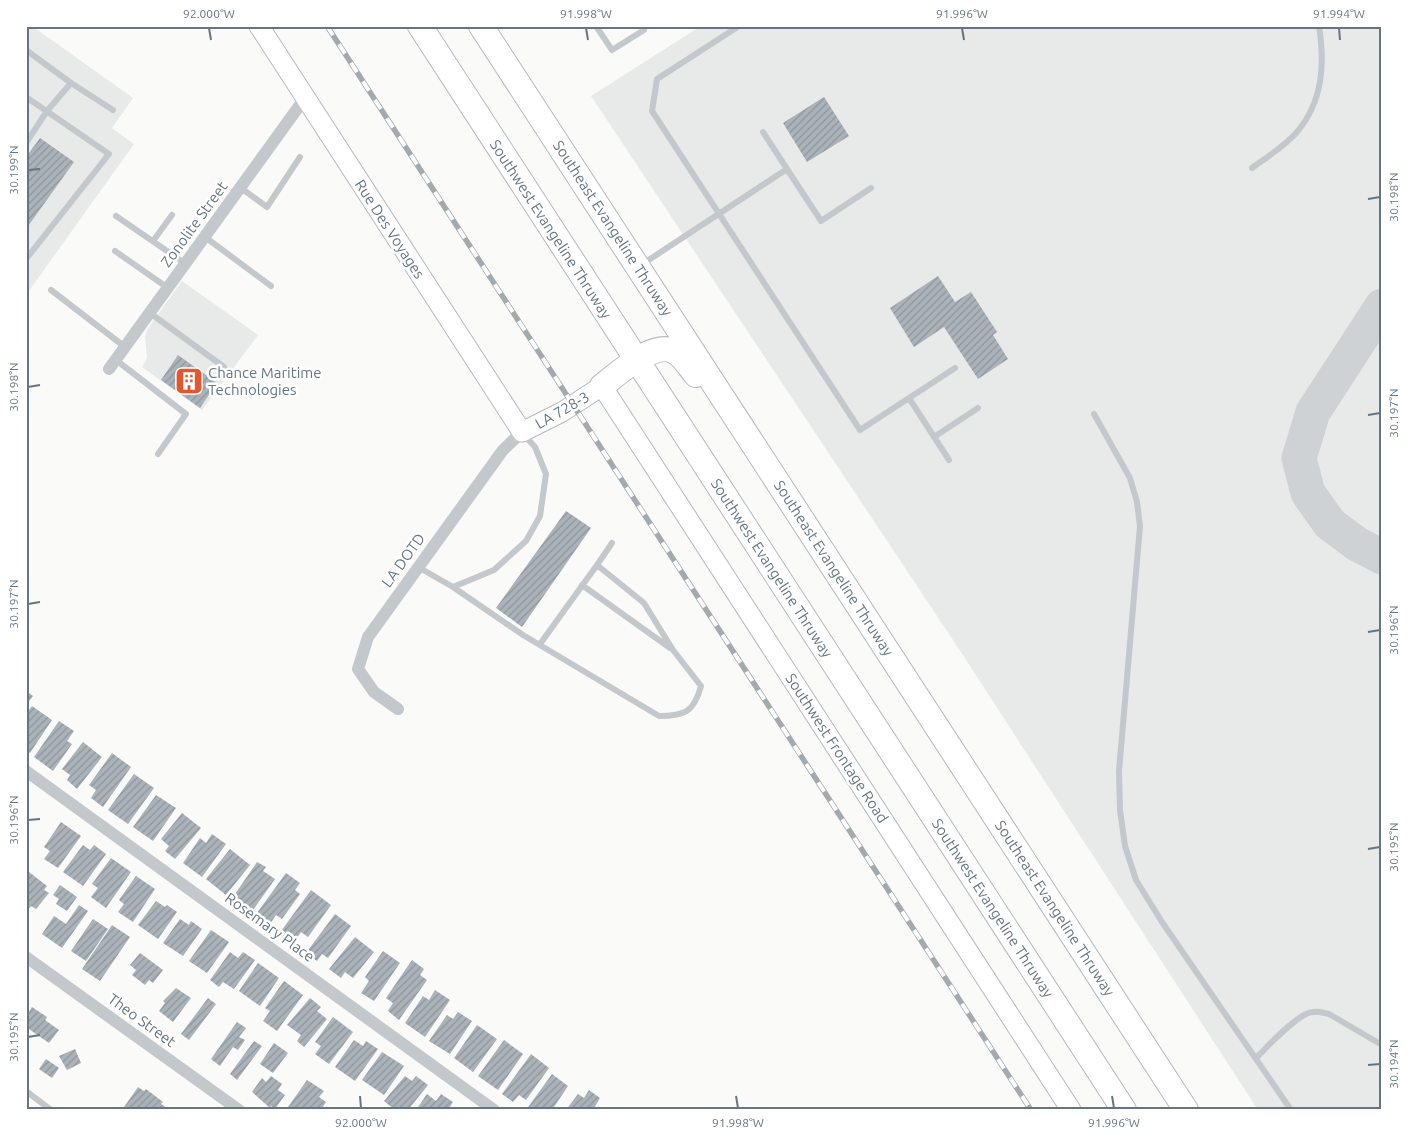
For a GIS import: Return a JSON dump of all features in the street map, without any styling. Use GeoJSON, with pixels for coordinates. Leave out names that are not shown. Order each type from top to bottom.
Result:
{"type":"FeatureCollection","features":[{"type":"Feature","properties":{"kind":"highway","name":"Southwest Evangeline Thruway"},"geometry":{"type":"LineString","coordinates":[[420,26],[1124,1110]]}},
{"type":"Feature","properties":{"kind":"highway","name":"Southeast Evangeline Thruway"},"geometry":{"type":"LineString","coordinates":[[481,26],[1186,1110]]}},
{"type":"Feature","properties":{"kind":"highway"},"geometry":{"type":"LineString","coordinates":[[602,386],[654,350],[670,349],[682,357],[695,374],[720,391]]}},
{"type":"Feature","properties":{"kind":"highway"},"geometry":{"type":"LineString","coordinates":[[602,386],[612,383],[626,384],[647,394],[668,409]]}},
{"type":"Feature","properties":{"kind":"main road","name":"Rue Des Voyages"},"geometry":{"type":"LineString","coordinates":[[259,26],[522,432]]}},
{"type":"Feature","properties":{"kind":"main road","name":"LA 728-3"},"geometry":{"type":"LineString","coordinates":[[522,432],[562,412],[602,386]]}},
{"type":"Feature","properties":{"kind":"main road","name":"Southwest Frontage Road"},"geometry":{"type":"LineString","coordinates":[[602,386],[1071,1110]]}},
{"type":"Feature","properties":{"kind":"street","name":"Zonolite Street"},"geometry":{"type":"LineString","coordinates":[[113,364],[305,98]]}},
{"type":"Feature","properties":{"kind":"street","name":"LA DOTD"},"geometry":{"type":"LineString","coordinates":[[398,709],[374,692],[358,669],[368,637],[503,450],[522,432]]}},
{"type":"Feature","properties":{"kind":"street","name":"Rosemary Place"},"geometry":{"type":"LineString","coordinates":[[26,771],[494,1110]]}},
{"type":"Feature","properties":{"kind":"street","name":"Theo Street"},"geometry":{"type":"LineString","coordinates":[[26,957],[239,1110]]}},
{"type":"Feature","properties":{"kind":"lane"},"geometry":{"type":"LineString","coordinates":[[596,26],[612,50],[644,30],[641,26]]}},
{"type":"Feature","properties":{"kind":"lane"},"geometry":{"type":"LineString","coordinates":[[739,26],[657,80],[652,111],[860,430],[955,368]]}},
{"type":"Feature","properties":{"kind":"lane"},"geometry":{"type":"LineString","coordinates":[[1252,168],[1272,154],[1297,132],[1312,108],[1322,78],[1323,50],[1319,26]]}},
{"type":"Feature","properties":{"kind":"lane"},"geometry":{"type":"LineString","coordinates":[[26,50],[71,83],[113,110]]}},
{"type":"Feature","properties":{"kind":"lane"},"geometry":{"type":"LineString","coordinates":[[26,143],[46,112],[71,83]]}},
{"type":"Feature","properties":{"kind":"lane"},"geometry":{"type":"LineString","coordinates":[[26,97],[109,154],[26,259]]}},
{"type":"Feature","properties":{"kind":"lane"},"geometry":{"type":"LineString","coordinates":[[763,132],[821,221],[871,188]]}},
{"type":"Feature","properties":{"kind":"lane"},"geometry":{"type":"LineString","coordinates":[[240,188],[267,207],[300,157]]}},
{"type":"Feature","properties":{"kind":"lane"},"geometry":{"type":"LineString","coordinates":[[638,267],[787,170]]}},
{"type":"Feature","properties":{"kind":"lane"},"geometry":{"type":"LineString","coordinates":[[153,242],[172,215]]}},
{"type":"Feature","properties":{"kind":"lane"},"geometry":{"type":"LineString","coordinates":[[116,216],[186,264]]}},
{"type":"Feature","properties":{"kind":"lane"},"geometry":{"type":"LineString","coordinates":[[205,237],[271,286]]}},
{"type":"Feature","properties":{"kind":"lane"},"geometry":{"type":"LineString","coordinates":[[115,251],[168,288]]}},
{"type":"Feature","properties":{"kind":"lane"},"geometry":{"type":"LineString","coordinates":[[51,290],[125,347]]}},
{"type":"Feature","properties":{"kind":"lane"},"geometry":{"type":"LineString","coordinates":[[150,313],[224,367]]}},
{"type":"Feature","properties":{"kind":"lane"},"geometry":{"type":"LineString","coordinates":[[113,364],[186,414],[158,454]]}},
{"type":"Feature","properties":{"kind":"lane"},"geometry":{"type":"LineString","coordinates":[[909,398],[949,460]]}},
{"type":"Feature","properties":{"kind":"lane"},"geometry":{"type":"LineString","coordinates":[[934,436],[978,408]]}},
{"type":"Feature","properties":{"kind":"lane"},"geometry":{"type":"LineString","coordinates":[[1094,414],[1130,478],[1140,526],[1119,771],[1120,810],[1126,846],[1136,880],[1162,922],[1291,1110]]}},
{"type":"Feature","properties":{"kind":"lane"},"geometry":{"type":"LineString","coordinates":[[453,587],[494,570],[526,540],[540,516],[546,474],[535,447],[522,432]]}},
{"type":"Feature","properties":{"kind":"lane"},"geometry":{"type":"LineString","coordinates":[[540,644],[612,543]]}},
{"type":"Feature","properties":{"kind":"lane"},"geometry":{"type":"LineString","coordinates":[[418,567],[659,716],[674,716],[688,712],[697,700],[701,686],[673,650],[644,603],[597,565]]}},
{"type":"Feature","properties":{"kind":"lane"},"geometry":{"type":"LineString","coordinates":[[582,585],[673,650]]}},
{"type":"Feature","properties":{"kind":"lane"},"geometry":{"type":"LineString","coordinates":[[1256,1058],[1297,1020],[1312,1012],[1329,1014],[1382,1045]]}},
{"type":"Feature","properties":{"kind":"lane"},"geometry":{"type":"LineString","coordinates":[[26,1091],[51,1110]]}},
{"type":"Feature","properties":{"kind":"shaded area"},"geometry":{"type":"Polygon","coordinates":[[[26,26],[32,26],[133,98],[112,128],[134,144],[26,295],[26,26]]]}},
{"type":"Feature","properties":{"kind":"shaded area"},"geometry":{"type":"Polygon","coordinates":[[[701,26],[1382,26],[1382,1110],[1258,1110],[955,643],[591,96],[701,26]]]}},
{"type":"Feature","properties":{"kind":"shaded area"},"geometry":{"type":"Polygon","coordinates":[[[182,281],[258,335],[202,410],[142,367],[147,358],[145,337],[148,328],[182,281]]]}},
{"type":"Feature","properties":{"kind":"building"},"geometry":{"type":"Polygon","coordinates":[[[824,97],[849,136],[807,162],[783,123],[824,97]]]}},
{"type":"Feature","properties":{"kind":"building"},"geometry":{"type":"Polygon","coordinates":[[[40,138],[74,162],[26,229],[26,157],[40,138]]]}},
{"type":"Feature","properties":{"kind":"building"},"geometry":{"type":"Polygon","coordinates":[[[938,276],[955,302],[971,292],[997,332],[993,335],[1008,359],[978,379],[944,327],[914,347],[890,308],[938,276]]]}},
{"type":"Feature","properties":{"kind":"building","name":"Chance Maritime Technologies"},"geometry":{"type":"Polygon","coordinates":[[[178,355],[217,383],[200,408],[161,380],[178,355]]]}},
{"type":"Feature","properties":{"kind":"building"},"geometry":{"type":"Polygon","coordinates":[[[566,511],[591,528],[522,627],[496,608],[566,511]]]}},
{"type":"Feature","properties":{"kind":"building"},"geometry":{"type":"Polygon","coordinates":[[[26,691],[33,696],[26,705],[26,691]]]}},
{"type":"Feature","properties":{"kind":"building"},"geometry":{"type":"Polygon","coordinates":[[[32,706],[52,720],[30,753],[26,751],[26,714],[32,706]]]}},
{"type":"Feature","properties":{"kind":"building"},"geometry":{"type":"Polygon","coordinates":[[[59,721],[74,731],[67,741],[72,744],[53,771],[34,757],[59,721]]]}},
{"type":"Feature","properties":{"kind":"building"},"geometry":{"type":"Polygon","coordinates":[[[83,742],[102,757],[77,789],[67,780],[70,775],[62,769],[83,742]]]}},
{"type":"Feature","properties":{"kind":"building"},"geometry":{"type":"Polygon","coordinates":[[[112,753],[131,767],[103,807],[91,798],[96,790],[89,785],[112,753]]]}},
{"type":"Feature","properties":{"kind":"building"},"geometry":{"type":"Polygon","coordinates":[[[134,774],[154,788],[128,824],[108,810],[134,774]]]}},
{"type":"Feature","properties":{"kind":"building"},"geometry":{"type":"Polygon","coordinates":[[[156,795],[176,808],[153,841],[133,827],[156,795]]]}},
{"type":"Feature","properties":{"kind":"building"},"geometry":{"type":"Polygon","coordinates":[[[182,813],[201,828],[175,859],[165,851],[169,846],[161,839],[182,813]]]}},
{"type":"Feature","properties":{"kind":"building"},"geometry":{"type":"Polygon","coordinates":[[[61,822],[81,836],[58,868],[44,859],[50,851],[44,847],[61,822]]]}},
{"type":"Feature","properties":{"kind":"building"},"geometry":{"type":"Polygon","coordinates":[[[212,834],[226,844],[202,877],[183,863],[200,838],[206,843],[212,834]]]}},
{"type":"Feature","properties":{"kind":"building"},"geometry":{"type":"Polygon","coordinates":[[[83,845],[90,850],[94,845],[106,854],[83,886],[63,872],[83,845]]]}},
{"type":"Feature","properties":{"kind":"building"},"geometry":{"type":"Polygon","coordinates":[[[230,849],[250,865],[226,895],[206,879],[230,849]]]}},
{"type":"Feature","properties":{"kind":"building"},"geometry":{"type":"Polygon","coordinates":[[[111,858],[131,872],[106,908],[91,897],[98,888],[92,884],[111,858]]]}},
{"type":"Feature","properties":{"kind":"building"},"geometry":{"type":"Polygon","coordinates":[[[257,862],[266,867],[263,871],[275,879],[253,910],[233,897],[257,862]]]}},
{"type":"Feature","properties":{"kind":"building"},"geometry":{"type":"Polygon","coordinates":[[[29,872],[47,886],[44,890],[49,893],[36,909],[31,906],[26,912],[26,874],[29,872]]]}},
{"type":"Feature","properties":{"kind":"building"},"geometry":{"type":"Polygon","coordinates":[[[286,873],[300,883],[295,890],[300,894],[282,919],[276,915],[268,927],[254,917],[286,873]]]}},
{"type":"Feature","properties":{"kind":"building"},"geometry":{"type":"Polygon","coordinates":[[[136,876],[155,889],[133,922],[118,912],[124,904],[119,900],[136,876]]]}},
{"type":"Feature","properties":{"kind":"building"},"geometry":{"type":"Polygon","coordinates":[[[60,885],[77,897],[67,911],[56,904],[59,899],[53,895],[60,885]]]}},
{"type":"Feature","properties":{"kind":"building"},"geometry":{"type":"Polygon","coordinates":[[[311,890],[331,905],[308,937],[301,932],[293,944],[279,934],[311,890]]]}},
{"type":"Feature","properties":{"kind":"building"},"geometry":{"type":"Polygon","coordinates":[[[156,901],[165,907],[167,905],[177,912],[158,939],[138,925],[156,901]]]}},
{"type":"Feature","properties":{"kind":"building"},"geometry":{"type":"Polygon","coordinates":[[[79,905],[88,911],[62,948],[42,934],[54,916],[66,924],[79,905]]]}},
{"type":"Feature","properties":{"kind":"building"},"geometry":{"type":"Polygon","coordinates":[[[335,914],[351,926],[328,958],[322,954],[317,961],[306,953],[335,914]]]}},
{"type":"Feature","properties":{"kind":"building"},"geometry":{"type":"Polygon","coordinates":[[[93,919],[108,929],[86,961],[71,951],[93,919]]]}},
{"type":"Feature","properties":{"kind":"building"},"geometry":{"type":"Polygon","coordinates":[[[180,919],[189,925],[191,921],[202,929],[183,956],[163,943],[180,919]]]}},
{"type":"Feature","properties":{"kind":"building"},"geometry":{"type":"Polygon","coordinates":[[[112,925],[130,937],[100,981],[82,969],[112,925]]]}},
{"type":"Feature","properties":{"kind":"building"},"geometry":{"type":"Polygon","coordinates":[[[211,930],[229,942],[207,973],[189,961],[211,930]]]}},
{"type":"Feature","properties":{"kind":"building"},"geometry":{"type":"Polygon","coordinates":[[[355,937],[374,952],[353,978],[345,972],[341,978],[329,969],[355,937]]]}},
{"type":"Feature","properties":{"kind":"building"},"geometry":{"type":"Polygon","coordinates":[[[383,951],[400,963],[374,1001],[361,993],[369,981],[365,977],[383,951]]]}},
{"type":"Feature","properties":{"kind":"building"},"geometry":{"type":"Polygon","coordinates":[[[230,952],[238,958],[243,952],[255,960],[234,989],[223,982],[219,987],[210,980],[230,952]]]}},
{"type":"Feature","properties":{"kind":"building"},"geometry":{"type":"Polygon","coordinates":[[[140,953],[163,970],[153,983],[149,980],[145,985],[132,975],[136,970],[130,965],[140,953]]]}},
{"type":"Feature","properties":{"kind":"building"},"geometry":{"type":"Polygon","coordinates":[[[412,960],[424,969],[420,975],[427,980],[399,1020],[388,1011],[393,1003],[386,998],[412,960]]]}},
{"type":"Feature","properties":{"kind":"building"},"geometry":{"type":"Polygon","coordinates":[[[258,963],[279,978],[260,1006],[239,991],[258,963]]]}},
{"type":"Feature","properties":{"kind":"building"},"geometry":{"type":"Polygon","coordinates":[[[284,981],[303,995],[277,1031],[263,1021],[270,1011],[265,1008],[284,981]]]}},
{"type":"Feature","properties":{"kind":"building"},"geometry":{"type":"Polygon","coordinates":[[[176,988],[191,998],[173,1022],[159,1011],[165,1003],[163,1001],[176,988]]]}},
{"type":"Feature","properties":{"kind":"building"},"geometry":{"type":"Polygon","coordinates":[[[435,990],[450,1000],[425,1037],[405,1023],[423,996],[429,1000],[435,990]]]}},
{"type":"Feature","properties":{"kind":"building"},"geometry":{"type":"Polygon","coordinates":[[[208,998],[216,1004],[189,1040],[181,1034],[208,998]]]}},
{"type":"Feature","properties":{"kind":"building"},"geometry":{"type":"Polygon","coordinates":[[[310,998],[321,1007],[317,1011],[327,1019],[304,1047],[297,1041],[301,1035],[287,1025],[310,998]]]}},
{"type":"Feature","properties":{"kind":"building"},"geometry":{"type":"Polygon","coordinates":[[[32,1007],[47,1017],[45,1020],[59,1030],[49,1043],[26,1027],[26,1016],[32,1007]]]}},
{"type":"Feature","properties":{"kind":"building"},"geometry":{"type":"Polygon","coordinates":[[[458,1012],[472,1021],[450,1054],[429,1041],[447,1015],[453,1019],[458,1012]]]}},
{"type":"Feature","properties":{"kind":"building"},"geometry":{"type":"Polygon","coordinates":[[[333,1017],[353,1032],[329,1064],[315,1054],[321,1046],[315,1042],[333,1017]]]}},
{"type":"Feature","properties":{"kind":"building"},"geometry":{"type":"Polygon","coordinates":[[[237,1022],[246,1028],[239,1037],[245,1040],[238,1050],[233,1047],[220,1066],[211,1059],[237,1022]]]}},
{"type":"Feature","properties":{"kind":"building"},"geometry":{"type":"Polygon","coordinates":[[[477,1025],[497,1039],[473,1072],[454,1058],[477,1025]]]}},
{"type":"Feature","properties":{"kind":"building"},"geometry":{"type":"Polygon","coordinates":[[[354,1040],[363,1046],[366,1041],[378,1049],[355,1081],[335,1067],[354,1040]]]}},
{"type":"Feature","properties":{"kind":"building"},"geometry":{"type":"Polygon","coordinates":[[[504,1040],[523,1054],[498,1090],[478,1076],[504,1040]]]}},
{"type":"Feature","properties":{"kind":"building"},"geometry":{"type":"Polygon","coordinates":[[[254,1041],[262,1046],[237,1080],[230,1074],[254,1041]]]}},
{"type":"Feature","properties":{"kind":"building"},"geometry":{"type":"Polygon","coordinates":[[[274,1043],[288,1053],[273,1073],[260,1064],[274,1043]]]}},
{"type":"Feature","properties":{"kind":"building"},"geometry":{"type":"Polygon","coordinates":[[[75,1049],[81,1063],[67,1070],[59,1056],[75,1049]]]}},
{"type":"Feature","properties":{"kind":"building"},"geometry":{"type":"Polygon","coordinates":[[[382,1052],[404,1066],[384,1095],[362,1080],[382,1052]]]}},
{"type":"Feature","properties":{"kind":"building"},"geometry":{"type":"Polygon","coordinates":[[[531,1054],[549,1068],[526,1100],[519,1095],[513,1102],[502,1094],[531,1054]]]}},
{"type":"Feature","properties":{"kind":"building"},"geometry":{"type":"Polygon","coordinates":[[[46,1059],[59,1068],[52,1078],[39,1069],[46,1059]]]}},
{"type":"Feature","properties":{"kind":"building"},"geometry":{"type":"Polygon","coordinates":[[[552,1074],[568,1086],[552,1110],[526,1110],[552,1074]]]}},
{"type":"Feature","properties":{"kind":"building"},"geometry":{"type":"Polygon","coordinates":[[[271,1076],[282,1084],[278,1090],[285,1095],[275,1109],[271,1106],[270,1108],[252,1092],[262,1078],[266,1082],[271,1076]]]}},
{"type":"Feature","properties":{"kind":"building"},"geometry":{"type":"Polygon","coordinates":[[[405,1076],[412,1081],[416,1076],[428,1085],[408,1110],[395,1110],[384,1101],[405,1076]]]}},
{"type":"Feature","properties":{"kind":"building"},"geometry":{"type":"Polygon","coordinates":[[[307,1080],[324,1091],[319,1097],[326,1102],[321,1110],[286,1110],[307,1080]]]}},
{"type":"Feature","properties":{"kind":"building"},"geometry":{"type":"Polygon","coordinates":[[[138,1087],[144,1091],[146,1089],[163,1102],[161,1104],[167,1108],[165,1110],[122,1110],[138,1087]]]}},
{"type":"Feature","properties":{"kind":"building"},"geometry":{"type":"Polygon","coordinates":[[[589,1090],[600,1098],[593,1110],[566,1110],[578,1094],[584,1098],[589,1090]]]}},
{"type":"Feature","properties":{"kind":"building"},"geometry":{"type":"Polygon","coordinates":[[[427,1094],[436,1101],[441,1094],[453,1102],[448,1110],[416,1110],[427,1094]]]}},
{"type":"Feature","properties":{"kind":"taxiway"},"geometry":{"type":"LineString","coordinates":[[1382,306],[1313,412],[1299,458],[1308,493],[1330,524],[1357,544],[1382,557]]}},
{"type":"Feature","properties":{"kind":"railway"},"geometry":{"type":"LineString","coordinates":[[327,26],[1031,1110]]}},
{"type":"Feature","properties":{"kind":"place","name":"Chance Maritime Technologies"},"geometry":{"type":"Point","coordinates":[189,381]}}]}
